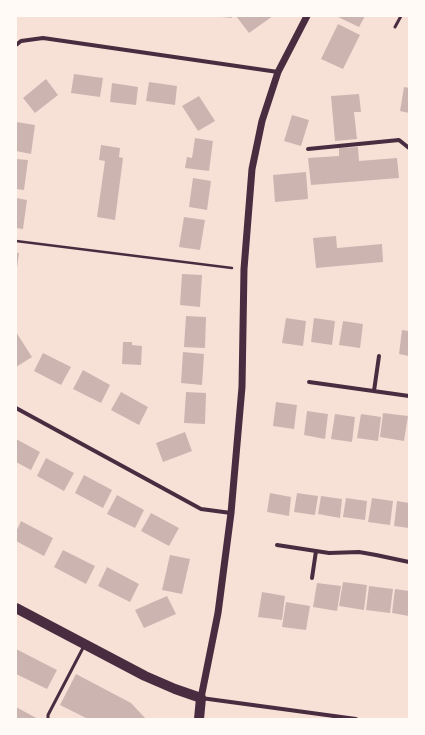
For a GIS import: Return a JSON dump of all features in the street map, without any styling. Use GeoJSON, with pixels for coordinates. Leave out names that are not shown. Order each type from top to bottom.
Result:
{"type":"FeatureCollection","features":[{"type":"Feature","properties":{"kind":"main road"},"geometry":{"type":"LineString","coordinates":[[16,608],[145,676],[201,698],[199,719]]}},
{"type":"Feature","properties":{"kind":"street"},"geometry":{"type":"LineString","coordinates":[[307,16],[278,72],[262,121],[252,169],[244,269],[242,386],[231,514],[218,613],[201,698],[356,719]]}},
{"type":"Feature","properties":{"kind":"street"},"geometry":{"type":"LineString","coordinates":[[16,45],[21,41],[43,38],[278,72]]}},
{"type":"Feature","properties":{"kind":"street"},"geometry":{"type":"LineString","coordinates":[[308,149],[399,140],[409,148]]}},
{"type":"Feature","properties":{"kind":"street"},"geometry":{"type":"LineString","coordinates":[[374,391],[379,356]]}},
{"type":"Feature","properties":{"kind":"street"},"geometry":{"type":"LineString","coordinates":[[309,382],[409,396]]}},
{"type":"Feature","properties":{"kind":"street"},"geometry":{"type":"LineString","coordinates":[[16,408],[201,509],[231,514]]}},
{"type":"Feature","properties":{"kind":"street"},"geometry":{"type":"LineString","coordinates":[[276,546],[329,553],[359,552],[376,554],[409,562]]}},
{"type":"Feature","properties":{"kind":"street"},"geometry":{"type":"LineString","coordinates":[[312,578],[316,551]]}},
{"type":"Feature","properties":{"kind":"lane"},"geometry":{"type":"LineString","coordinates":[[395,27],[401,16]]}},
{"type":"Feature","properties":{"kind":"lane"},"geometry":{"type":"LineString","coordinates":[[48,719],[48,715],[84,644]]}},
{"type":"Feature","properties":{"kind":"path"},"geometry":{"type":"LineString","coordinates":[[16,241],[244,269]]}},
{"type":"Feature","properties":{"kind":"building"},"geometry":{"type":"Polygon","coordinates":[[[232,16],[232,18],[221,17],[232,16]]]}},
{"type":"Feature","properties":{"kind":"building"},"geometry":{"type":"Polygon","coordinates":[[[236,16],[273,16],[249,33],[236,16]]]}},
{"type":"Feature","properties":{"kind":"building"},"geometry":{"type":"Polygon","coordinates":[[[336,16],[365,16],[359,27],[336,16]]]}},
{"type":"Feature","properties":{"kind":"building"},"geometry":{"type":"Polygon","coordinates":[[[338,24],[360,35],[343,69],[321,59],[338,24]]]}},
{"type":"Feature","properties":{"kind":"building"},"geometry":{"type":"Polygon","coordinates":[[[74,74],[103,78],[100,97],[71,93],[74,74]]]}},
{"type":"Feature","properties":{"kind":"building"},"geometry":{"type":"Polygon","coordinates":[[[46,79],[58,95],[35,113],[23,98],[46,79]]]}},
{"type":"Feature","properties":{"kind":"building"},"geometry":{"type":"Polygon","coordinates":[[[149,82],[177,86],[175,105],[146,101],[149,82]]]}},
{"type":"Feature","properties":{"kind":"building"},"geometry":{"type":"Polygon","coordinates":[[[112,83],[138,87],[136,105],[110,102],[112,83]]]}},
{"type":"Feature","properties":{"kind":"building"},"geometry":{"type":"Polygon","coordinates":[[[404,87],[409,88],[409,113],[400,111],[404,87]]]}},
{"type":"Feature","properties":{"kind":"building"},"geometry":{"type":"Polygon","coordinates":[[[359,94],[361,112],[354,112],[357,139],[335,141],[331,96],[359,94]]]}},
{"type":"Feature","properties":{"kind":"building"},"geometry":{"type":"Polygon","coordinates":[[[199,96],[215,121],[198,131],[182,106],[199,96]]]}},
{"type":"Feature","properties":{"kind":"building"},"geometry":{"type":"Polygon","coordinates":[[[292,115],[309,120],[301,146],[284,141],[292,115]]]}},
{"type":"Feature","properties":{"kind":"building"},"geometry":{"type":"Polygon","coordinates":[[[16,122],[35,125],[31,154],[16,151],[16,122]]]}},
{"type":"Feature","properties":{"kind":"building"},"geometry":{"type":"Polygon","coordinates":[[[195,138],[213,141],[209,171],[185,168],[187,157],[192,158],[195,138]]]}},
{"type":"Feature","properties":{"kind":"building"},"geometry":{"type":"Polygon","coordinates":[[[101,145],[120,148],[119,157],[123,158],[115,220],[97,217],[105,161],[99,160],[101,145]]]}},
{"type":"Feature","properties":{"kind":"building"},"geometry":{"type":"Polygon","coordinates":[[[358,147],[359,161],[397,158],[399,178],[311,185],[308,158],[339,156],[339,148],[358,147]]]}},
{"type":"Feature","properties":{"kind":"building"},"geometry":{"type":"Polygon","coordinates":[[[16,159],[28,160],[24,190],[16,189],[16,159]]]}},
{"type":"Feature","properties":{"kind":"building"},"geometry":{"type":"Polygon","coordinates":[[[306,172],[308,199],[275,202],[273,175],[306,172]]]}},
{"type":"Feature","properties":{"kind":"building"},"geometry":{"type":"Polygon","coordinates":[[[193,178],[211,181],[207,210],[189,207],[193,178]]]}},
{"type":"Feature","properties":{"kind":"building"},"geometry":{"type":"Polygon","coordinates":[[[16,198],[27,200],[23,229],[16,228],[16,198]]]}},
{"type":"Feature","properties":{"kind":"building"},"geometry":{"type":"Polygon","coordinates":[[[184,217],[205,220],[200,250],[179,247],[184,217]]]}},
{"type":"Feature","properties":{"kind":"building"},"geometry":{"type":"Polygon","coordinates":[[[336,236],[337,248],[382,244],[383,262],[316,268],[313,238],[336,236]]]}},
{"type":"Feature","properties":{"kind":"building"},"geometry":{"type":"Polygon","coordinates":[[[16,253],[19,253],[17,268],[16,268],[16,253]]]}},
{"type":"Feature","properties":{"kind":"building"},"geometry":{"type":"Polygon","coordinates":[[[182,274],[202,275],[200,307],[180,305],[182,274]]]}},
{"type":"Feature","properties":{"kind":"building"},"geometry":{"type":"Polygon","coordinates":[[[186,316],[206,317],[205,348],[184,347],[186,316]]]}},
{"type":"Feature","properties":{"kind":"building"},"geometry":{"type":"Polygon","coordinates":[[[286,318],[306,321],[303,346],[282,343],[286,318]]]}},
{"type":"Feature","properties":{"kind":"building"},"geometry":{"type":"Polygon","coordinates":[[[314,318],[335,321],[332,345],[311,342],[314,318]]]}},
{"type":"Feature","properties":{"kind":"building"},"geometry":{"type":"Polygon","coordinates":[[[343,321],[363,324],[360,348],[339,345],[343,321]]]}},
{"type":"Feature","properties":{"kind":"building"},"geometry":{"type":"Polygon","coordinates":[[[402,330],[409,331],[409,356],[399,354],[402,330]]]}},
{"type":"Feature","properties":{"kind":"building"},"geometry":{"type":"Polygon","coordinates":[[[16,332],[32,357],[16,367],[16,332]]]}},
{"type":"Feature","properties":{"kind":"building"},"geometry":{"type":"Polygon","coordinates":[[[123,342],[132,342],[132,345],[142,346],[141,365],[122,364],[123,342]]]}},
{"type":"Feature","properties":{"kind":"building"},"geometry":{"type":"Polygon","coordinates":[[[183,352],[204,354],[202,385],[181,383],[183,352]]]}},
{"type":"Feature","properties":{"kind":"building"},"geometry":{"type":"Polygon","coordinates":[[[43,353],[71,367],[61,385],[34,371],[43,353]]]}},
{"type":"Feature","properties":{"kind":"building"},"geometry":{"type":"Polygon","coordinates":[[[83,370],[110,385],[101,403],[73,389],[83,370]]]}},
{"type":"Feature","properties":{"kind":"building"},"geometry":{"type":"Polygon","coordinates":[[[121,392],[148,407],[139,425],[111,410],[121,392]]]}},
{"type":"Feature","properties":{"kind":"building"},"geometry":{"type":"Polygon","coordinates":[[[186,392],[206,393],[205,424],[184,423],[186,392]]]}},
{"type":"Feature","properties":{"kind":"building"},"geometry":{"type":"Polygon","coordinates":[[[276,402],[297,405],[294,429],[273,426],[276,402]]]}},
{"type":"Feature","properties":{"kind":"building"},"geometry":{"type":"Polygon","coordinates":[[[307,411],[328,414],[325,439],[304,435],[307,411]]]}},
{"type":"Feature","properties":{"kind":"building"},"geometry":{"type":"Polygon","coordinates":[[[383,413],[408,416],[404,441],[380,437],[383,413]]]}},
{"type":"Feature","properties":{"kind":"building"},"geometry":{"type":"Polygon","coordinates":[[[335,414],[355,417],[352,442],[331,439],[335,414]]]}},
{"type":"Feature","properties":{"kind":"building"},"geometry":{"type":"Polygon","coordinates":[[[361,414],[381,417],[378,441],[357,438],[361,414]]]}},
{"type":"Feature","properties":{"kind":"building"},"geometry":{"type":"Polygon","coordinates":[[[185,432],[192,451],[163,462],[156,443],[185,432]]]}},
{"type":"Feature","properties":{"kind":"building"},"geometry":{"type":"Polygon","coordinates":[[[16,439],[40,452],[31,470],[16,462],[16,439]]]}},
{"type":"Feature","properties":{"kind":"building"},"geometry":{"type":"Polygon","coordinates":[[[46,458],[74,473],[64,491],[37,476],[46,458]]]}},
{"type":"Feature","properties":{"kind":"building"},"geometry":{"type":"Polygon","coordinates":[[[84,475],[112,490],[103,508],[75,493],[84,475]]]}},
{"type":"Feature","properties":{"kind":"building"},"geometry":{"type":"Polygon","coordinates":[[[270,493],[291,497],[289,516],[267,512],[270,493]]]}},
{"type":"Feature","properties":{"kind":"building"},"geometry":{"type":"Polygon","coordinates":[[[297,493],[318,496],[315,515],[294,512],[297,493]]]}},
{"type":"Feature","properties":{"kind":"building"},"geometry":{"type":"Polygon","coordinates":[[[117,495],[144,510],[135,528],[107,514],[117,495]]]}},
{"type":"Feature","properties":{"kind":"building"},"geometry":{"type":"Polygon","coordinates":[[[321,496],[342,499],[340,518],[318,514],[321,496]]]}},
{"type":"Feature","properties":{"kind":"building"},"geometry":{"type":"Polygon","coordinates":[[[346,498],[367,501],[365,520],[343,517],[346,498]]]}},
{"type":"Feature","properties":{"kind":"building"},"geometry":{"type":"Polygon","coordinates":[[[372,498],[393,501],[390,525],[368,522],[372,498]]]}},
{"type":"Feature","properties":{"kind":"building"},"geometry":{"type":"Polygon","coordinates":[[[397,501],[409,503],[409,528],[394,526],[397,501]]]}},
{"type":"Feature","properties":{"kind":"building"},"geometry":{"type":"Polygon","coordinates":[[[151,513],[179,528],[169,546],[141,531],[151,513]]]}},
{"type":"Feature","properties":{"kind":"building"},"geometry":{"type":"Polygon","coordinates":[[[21,521],[53,538],[44,556],[16,541],[16,532],[21,521]]]}},
{"type":"Feature","properties":{"kind":"building"},"geometry":{"type":"Polygon","coordinates":[[[63,550],[95,566],[86,584],[54,567],[63,550]]]}},
{"type":"Feature","properties":{"kind":"building"},"geometry":{"type":"Polygon","coordinates":[[[170,555],[190,559],[182,594],[162,590],[170,555]]]}},
{"type":"Feature","properties":{"kind":"building"},"geometry":{"type":"Polygon","coordinates":[[[107,567],[139,584],[130,602],[98,586],[107,567]]]}},
{"type":"Feature","properties":{"kind":"building"},"geometry":{"type":"Polygon","coordinates":[[[343,582],[367,585],[364,610],[339,606],[343,582]]]}},
{"type":"Feature","properties":{"kind":"building"},"geometry":{"type":"Polygon","coordinates":[[[317,583],[341,586],[337,611],[313,607],[317,583]]]}},
{"type":"Feature","properties":{"kind":"building"},"geometry":{"type":"Polygon","coordinates":[[[369,586],[393,589],[390,613],[366,610],[369,586]]]}},
{"type":"Feature","properties":{"kind":"building"},"geometry":{"type":"Polygon","coordinates":[[[395,589],[409,591],[409,616],[392,613],[395,589]]]}},
{"type":"Feature","properties":{"kind":"building"},"geometry":{"type":"Polygon","coordinates":[[[262,592],[285,596],[282,620],[258,617],[262,592]]]}},
{"type":"Feature","properties":{"kind":"building"},"geometry":{"type":"Polygon","coordinates":[[[167,596],[176,614],[144,628],[135,610],[167,596]]]}},
{"type":"Feature","properties":{"kind":"building"},"geometry":{"type":"Polygon","coordinates":[[[286,602],[310,606],[306,630],[282,627],[286,602]]]}},
{"type":"Feature","properties":{"kind":"building"},"geometry":{"type":"Polygon","coordinates":[[[16,649],[57,670],[47,689],[16,674],[16,649]]]}},
{"type":"Feature","properties":{"kind":"building"},"geometry":{"type":"Polygon","coordinates":[[[76,674],[131,703],[146,719],[88,719],[60,705],[76,674]]]}},
{"type":"Feature","properties":{"kind":"building"},"geometry":{"type":"Polygon","coordinates":[[[16,707],[38,719],[16,719],[16,707]]]}}]}
